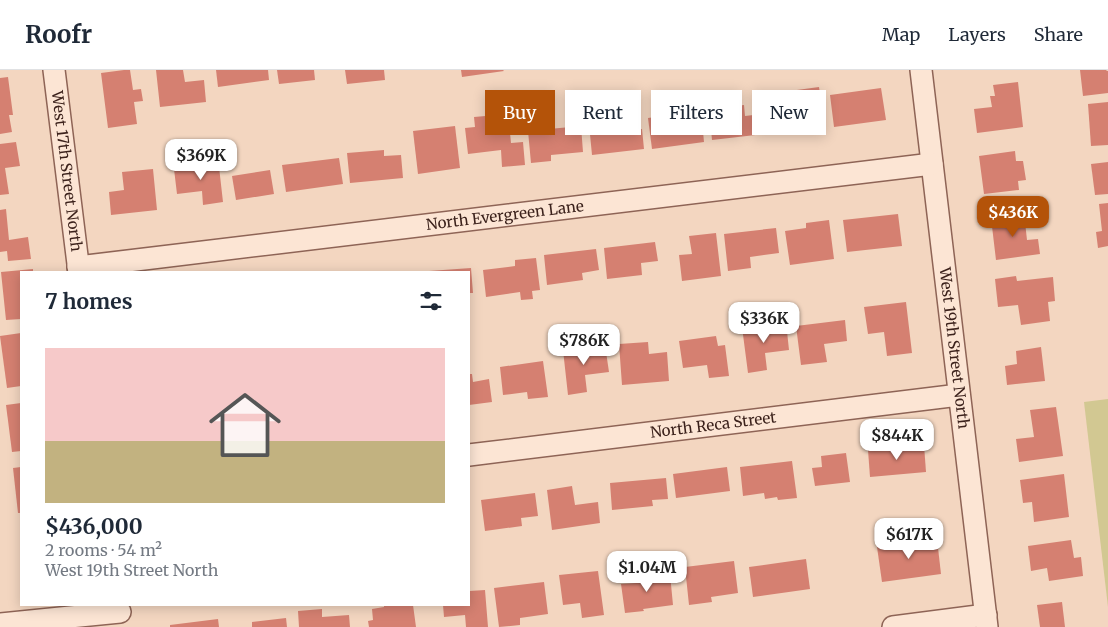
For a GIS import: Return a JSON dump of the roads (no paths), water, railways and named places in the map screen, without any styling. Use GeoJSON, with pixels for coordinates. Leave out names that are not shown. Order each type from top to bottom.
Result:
{"type":"FeatureCollection","features":[{"type":"Feature","properties":{"kind":"street","name":"West 17th Street North"},"geometry":{"type":"LineString","coordinates":[[54,70],[79,270]]}},
{"type":"Feature","properties":{"kind":"street","name":"West 19th Street North"},"geometry":{"type":"LineString","coordinates":[[921,70],[986,621]]}},
{"type":"Feature","properties":{"kind":"street","name":"North Evergreen Lane"},"geometry":{"type":"LineString","coordinates":[[79,270],[932,164]]}},
{"type":"Feature","properties":{"kind":"street","name":"North Reca Street"},"geometry":{"type":"LineString","coordinates":[[470,455],[959,395]]}},
{"type":"Feature","properties":{"kind":"street"},"geometry":{"type":"LineString","coordinates":[[0,624],[121,615]]}},
{"type":"Feature","properties":{"kind":"street"},"geometry":{"type":"LineString","coordinates":[[893,627],[986,621]]}}]}
